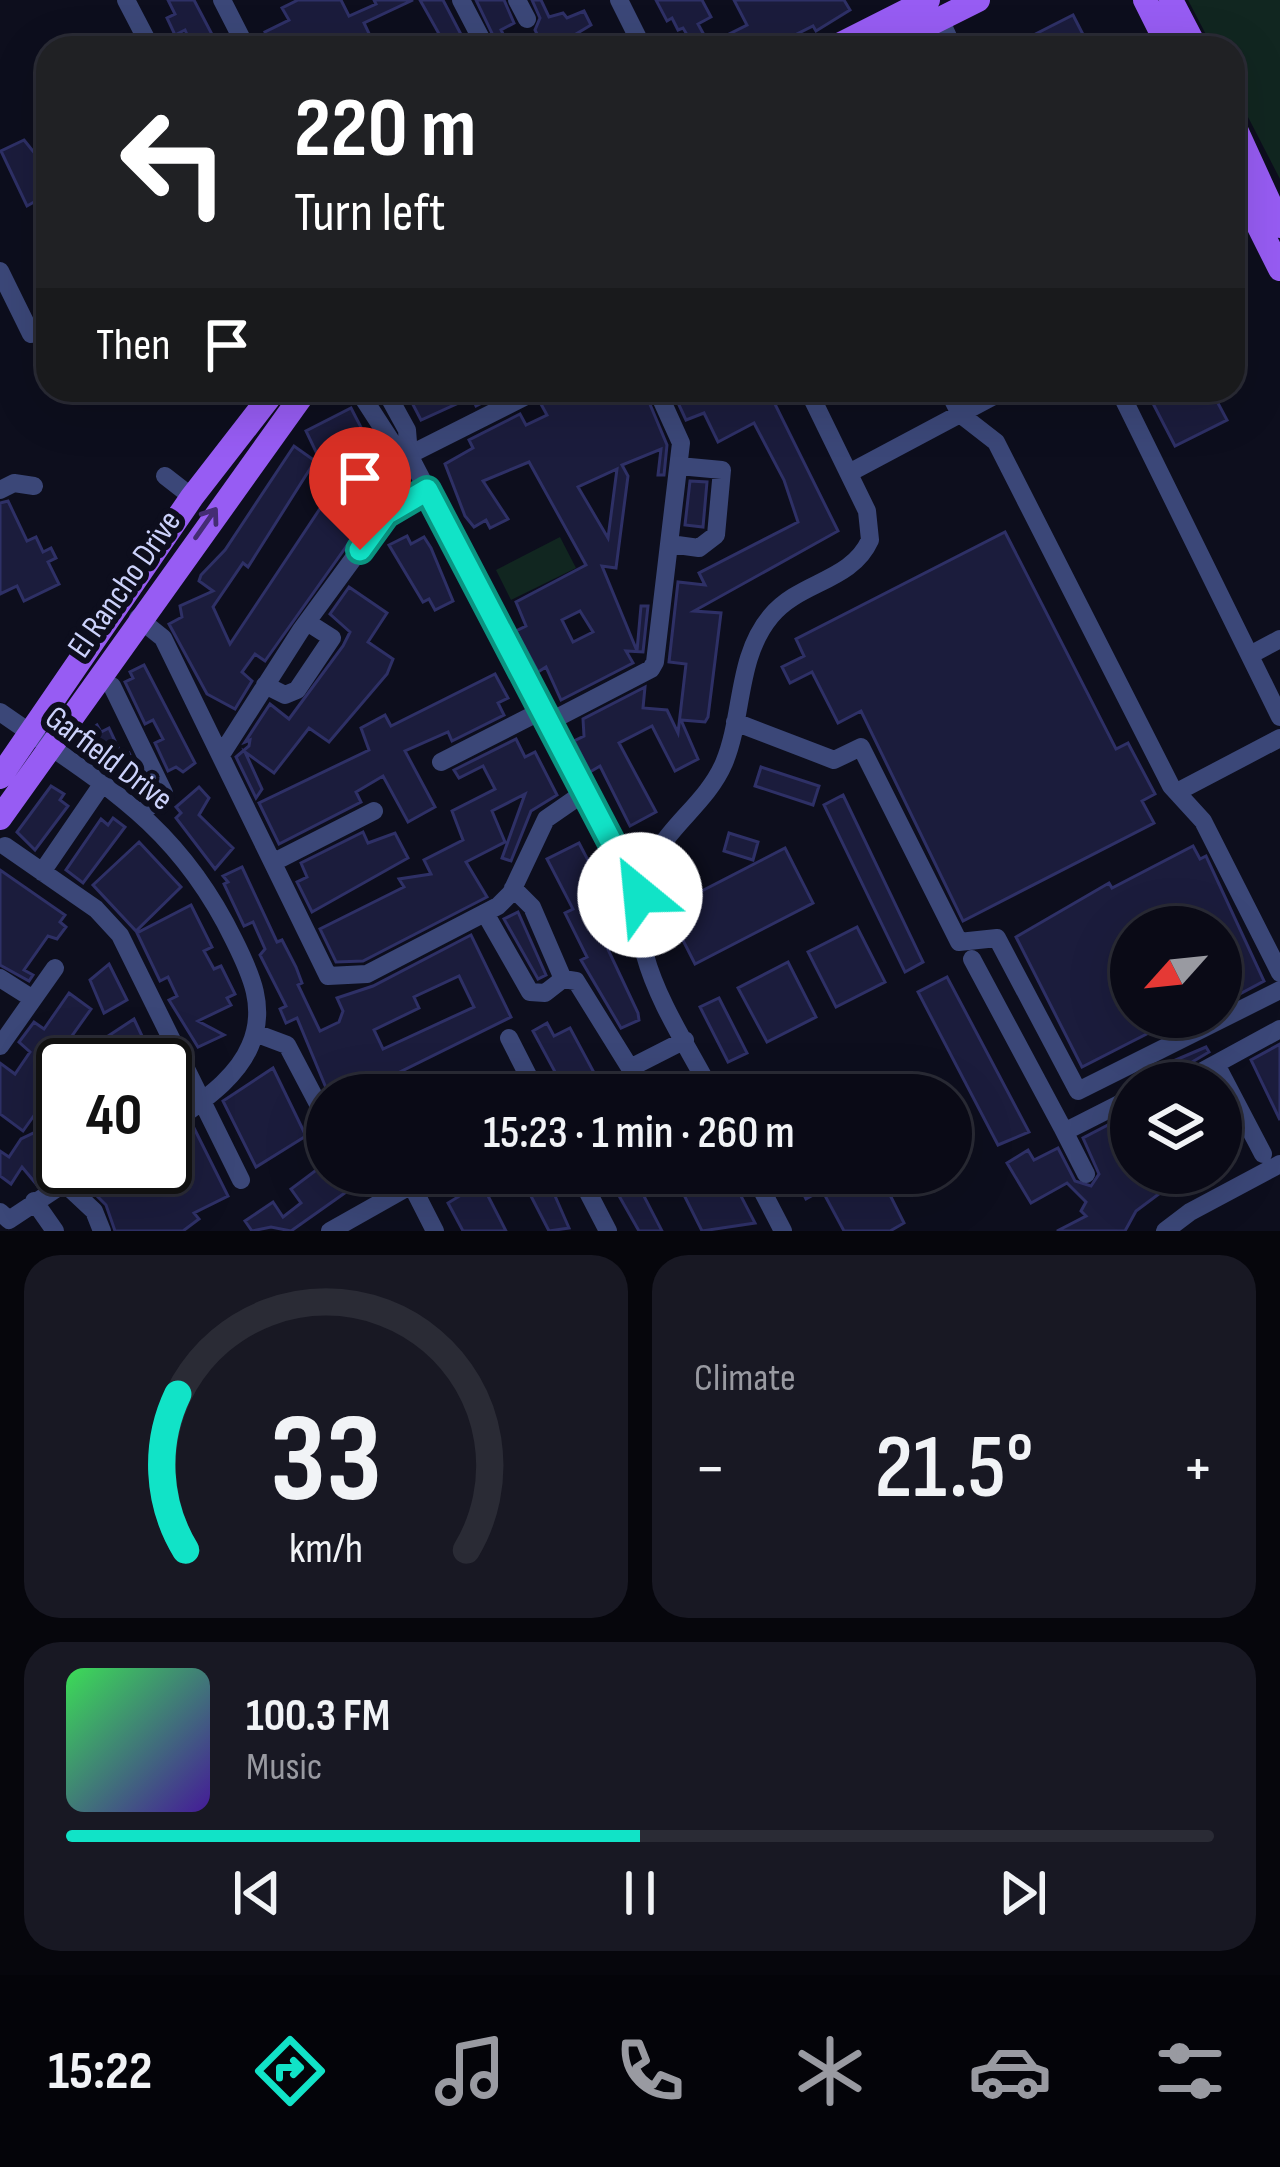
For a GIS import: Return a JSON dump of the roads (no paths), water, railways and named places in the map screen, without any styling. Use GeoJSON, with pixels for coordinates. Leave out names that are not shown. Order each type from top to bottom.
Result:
{"type":"FeatureCollection","features":[{"type":"Feature","properties":{"kind":"main road"},"geometry":{"type":"LineString","coordinates":[[852,36],[901,6],[934,9],[977,0]]}},
{"type":"Feature","properties":{"kind":"main road"},"geometry":{"type":"LineString","coordinates":[[1144,0],[1163,36]]}},
{"type":"Feature","properties":{"kind":"main road"},"geometry":{"type":"LineString","coordinates":[[1171,0],[1190,36]]}},
{"type":"Feature","properties":{"kind":"main road"},"geometry":{"type":"LineString","coordinates":[[898,36],[934,9]]}},
{"type":"Feature","properties":{"kind":"main road"},"geometry":{"type":"LineString","coordinates":[[1245,149],[1280,226]]}},
{"type":"Feature","properties":{"kind":"main road"},"geometry":{"type":"LineString","coordinates":[[1245,199],[1280,268]]}},
{"type":"Feature","properties":{"kind":"main road","name":"El Rancho Drive"},"geometry":{"type":"LineString","coordinates":[[0,818],[40,740],[192,497],[266,402]]}},
{"type":"Feature","properties":{"kind":"main road","name":"El Rancho Drive"},"geometry":{"type":"LineString","coordinates":[[0,777],[40,740],[139,618],[297,402]]}},
{"type":"Feature","properties":{"kind":"street"},"geometry":{"type":"LineString","coordinates":[[127,0],[145,36]]}},
{"type":"Feature","properties":{"kind":"street"},"geometry":{"type":"LineString","coordinates":[[222,0],[240,36]]}},
{"type":"Feature","properties":{"kind":"street"},"geometry":{"type":"LineString","coordinates":[[461,0],[480,36]]}},
{"type":"Feature","properties":{"kind":"street"},"geometry":{"type":"LineString","coordinates":[[517,0],[526,19]]}},
{"type":"Feature","properties":{"kind":"street"},"geometry":{"type":"LineString","coordinates":[[619,0],[637,36]]}},
{"type":"Feature","properties":{"kind":"street"},"geometry":{"type":"LineString","coordinates":[[934,9],[947,36]]}},
{"type":"Feature","properties":{"kind":"street"},"geometry":{"type":"LineString","coordinates":[[0,271],[31,334]]}},
{"type":"Feature","properties":{"kind":"street"},"geometry":{"type":"LineString","coordinates":[[366,402],[391,441],[409,455]]}},
{"type":"Feature","properties":{"kind":"street"},"geometry":{"type":"LineString","coordinates":[[392,402],[407,430],[409,455],[544,717],[617,853],[643,884]]}},
{"type":"Feature","properties":{"kind":"street"},"geometry":{"type":"LineString","coordinates":[[409,455],[514,402]]}},
{"type":"Feature","properties":{"kind":"street"},"geometry":{"type":"LineString","coordinates":[[441,762],[651,669],[681,443],[662,402]]}},
{"type":"Feature","properties":{"kind":"street"},"geometry":{"type":"LineString","coordinates":[[702,1074],[646,963],[638,918],[643,884],[667,837],[711,787],[735,722],[750,653],[771,616],[802,588],[853,567],[870,541],[867,511],[814,402]]}},
{"type":"Feature","properties":{"kind":"street"},"geometry":{"type":"LineString","coordinates":[[954,402],[961,414],[996,442],[1177,792],[1203,821],[1280,973]]}},
{"type":"Feature","properties":{"kind":"street"},"geometry":{"type":"LineString","coordinates":[[849,473],[983,402]]}},
{"type":"Feature","properties":{"kind":"street"},"geometry":{"type":"LineString","coordinates":[[1125,402],[1280,717]]}},
{"type":"Feature","properties":{"kind":"street"},"geometry":{"type":"LineString","coordinates":[[670,544],[698,548],[716,535],[722,470],[679,466]]}},
{"type":"Feature","properties":{"kind":"street"},"geometry":{"type":"LineString","coordinates":[[165,476],[192,497]]}},
{"type":"Feature","properties":{"kind":"street"},"geometry":{"type":"LineString","coordinates":[[0,490],[14,483],[34,486]]}},
{"type":"Feature","properties":{"kind":"street"},"geometry":{"type":"LineString","coordinates":[[221,755],[307,622],[386,514],[427,490]]}},
{"type":"Feature","properties":{"kind":"street"},"geometry":{"type":"LineString","coordinates":[[139,618],[163,638],[328,976],[367,974],[485,913],[513,888],[546,819],[585,792]]}},
{"type":"Feature","properties":{"kind":"street"},"geometry":{"type":"LineString","coordinates":[[266,686],[285,695],[297,690],[332,638],[307,622]]}},
{"type":"Feature","properties":{"kind":"street"},"geometry":{"type":"LineString","coordinates":[[1250,655],[1280,639]]}},
{"type":"Feature","properties":{"kind":"street"},"geometry":{"type":"LineString","coordinates":[[112,686],[164,793],[143,812]]}},
{"type":"Feature","properties":{"kind":"street","name":"Garfield Drive"},"geometry":{"type":"LineString","coordinates":[[0,712],[143,812],[208,886],[253,981],[255,1033]]}},
{"type":"Feature","properties":{"kind":"street"},"geometry":{"type":"LineString","coordinates":[[735,722],[834,760],[861,747],[958,942],[997,938],[1078,1091],[1280,990]]}},
{"type":"Feature","properties":{"kind":"street"},"geometry":{"type":"LineString","coordinates":[[1177,792],[1280,737]]}},
{"type":"Feature","properties":{"kind":"street"},"geometry":{"type":"LineString","coordinates":[[42,872],[104,783]]}},
{"type":"Feature","properties":{"kind":"street"},"geometry":{"type":"LineString","coordinates":[[274,862],[374,811]]}},
{"type":"Feature","properties":{"kind":"street"},"geometry":{"type":"LineString","coordinates":[[4,846],[96,909],[120,934],[241,1180]]}},
{"type":"Feature","properties":{"kind":"street"},"geometry":{"type":"LineString","coordinates":[[513,888],[532,907],[562,979]]}},
{"type":"Feature","properties":{"kind":"street"},"geometry":{"type":"LineString","coordinates":[[485,913],[530,992],[545,993],[562,979],[576,981],[630,1068],[685,1040]]}},
{"type":"Feature","properties":{"kind":"street"},"geometry":{"type":"LineString","coordinates":[[971,959],[1086,1174]]}},
{"type":"Feature","properties":{"kind":"street"},"geometry":{"type":"LineString","coordinates":[[4,1033],[55,968]]}},
{"type":"Feature","properties":{"kind":"street"},"geometry":{"type":"LineString","coordinates":[[0,977],[33,999]]}},
{"type":"Feature","properties":{"kind":"street"},"geometry":{"type":"LineString","coordinates":[[1219,1062],[1280,1029]]}},
{"type":"Feature","properties":{"kind":"street"},"geometry":{"type":"LineString","coordinates":[[192,1107],[242,1063],[255,1033],[287,1045],[306,1081]]}},
{"type":"Feature","properties":{"kind":"street"},"geometry":{"type":"LineString","coordinates":[[509,1038],[527,1074]]}},
{"type":"Feature","properties":{"kind":"street"},"geometry":{"type":"LineString","coordinates":[[1062,1127],[1110,1107]]}},
{"type":"Feature","properties":{"kind":"street"},"geometry":{"type":"LineString","coordinates":[[1166,1231],[1270,1162],[1260,1134],[1242,1114]]}},
{"type":"Feature","properties":{"kind":"street"},"geometry":{"type":"LineString","coordinates":[[6,1221],[44,1194]]}},
{"type":"Feature","properties":{"kind":"street"},"geometry":{"type":"LineString","coordinates":[[76,1194],[94,1211],[102,1231]]}},
{"type":"Feature","properties":{"kind":"street"},"geometry":{"type":"LineString","coordinates":[[330,1231],[394,1194]]}},
{"type":"Feature","properties":{"kind":"street"},"geometry":{"type":"LineString","coordinates":[[416,1194],[435,1231]]}},
{"type":"Feature","properties":{"kind":"street"},"geometry":{"type":"LineString","coordinates":[[589,1194],[608,1231]]}},
{"type":"Feature","properties":{"kind":"street"},"geometry":{"type":"LineString","coordinates":[[764,1194],[783,1231]]}},
{"type":"Feature","properties":{"kind":"street"},"geometry":{"type":"LineString","coordinates":[[34,1201],[55,1231]]}}]}
